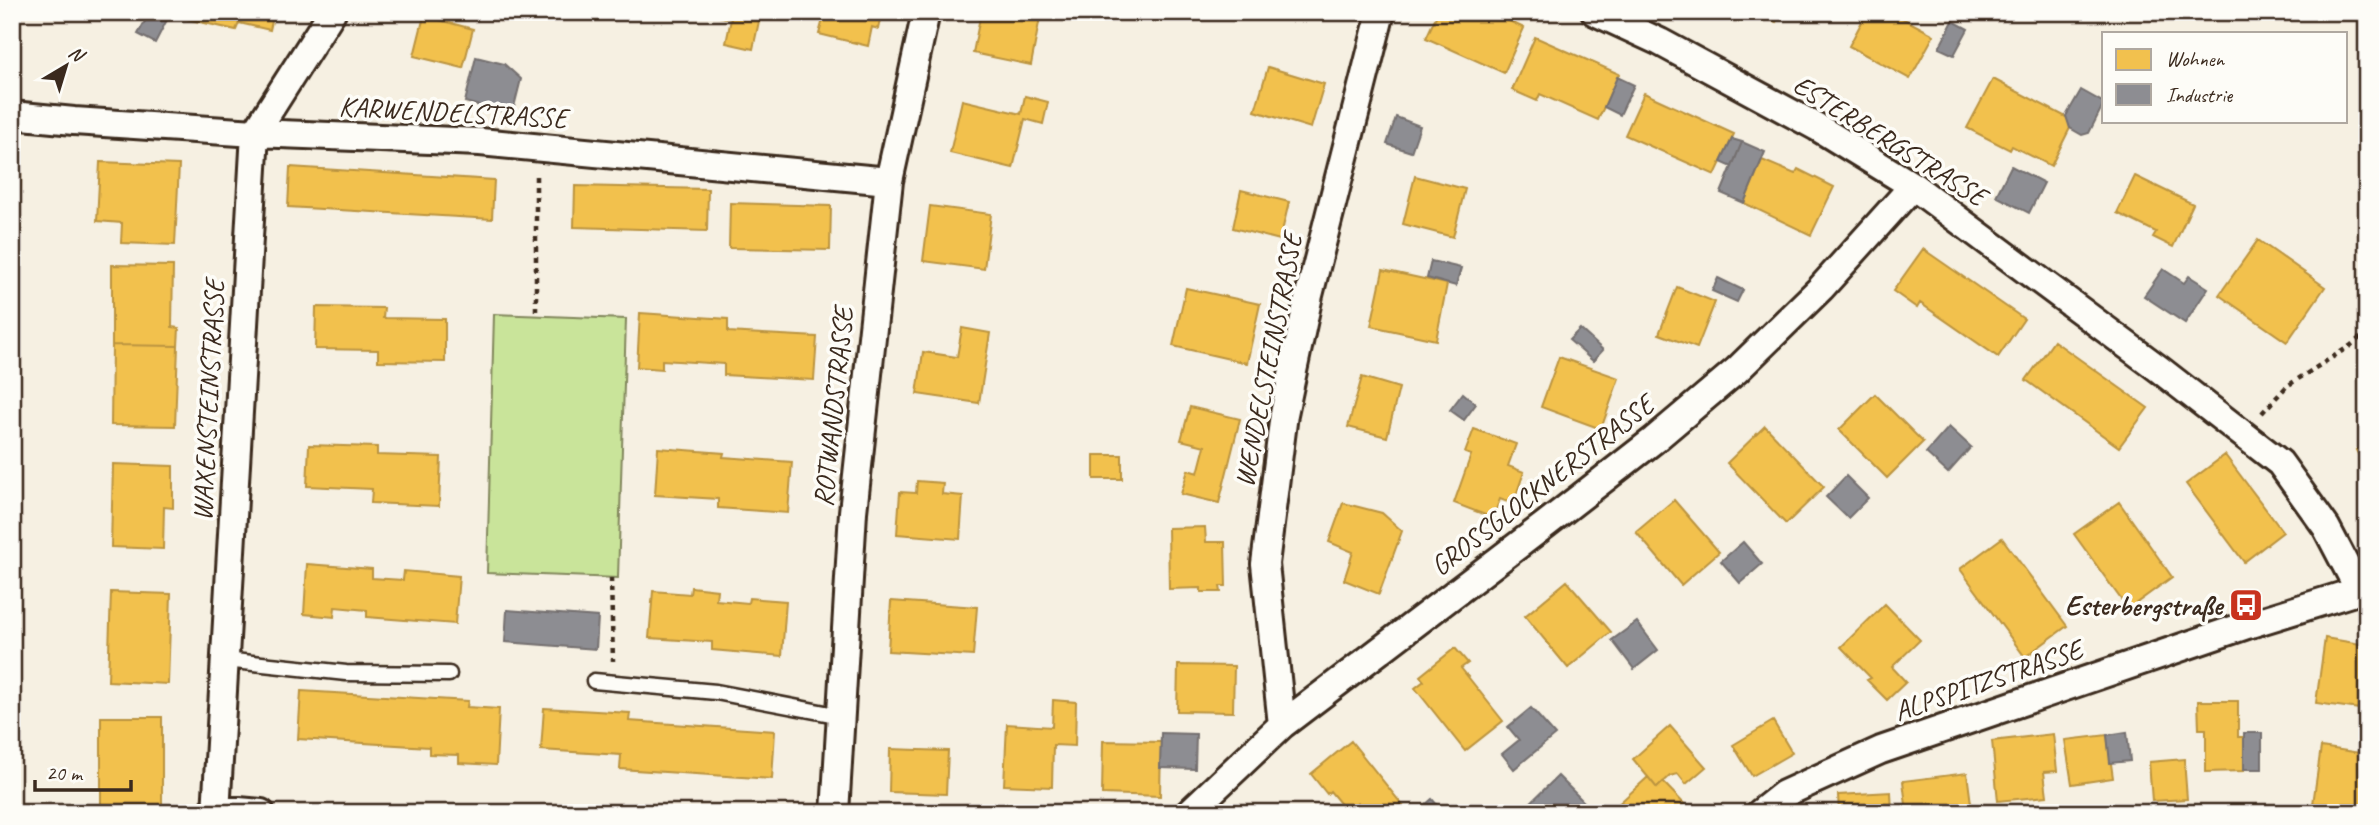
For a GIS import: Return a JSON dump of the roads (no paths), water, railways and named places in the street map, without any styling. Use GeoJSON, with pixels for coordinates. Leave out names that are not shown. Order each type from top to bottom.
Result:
{"type":"FeatureCollection","features":[{"type":"Feature","properties":{"kind":"street","name":"WAXENSTEINSTRASSE"},"geometry":{"type":"LineString","coordinates":[[216,811],[255,133],[332,12]]}},
{"type":"Feature","properties":{"kind":"street","name":"ROTWANDSTRASSE"},"geometry":{"type":"LineString","coordinates":[[835,813],[853,512],[889,181],[926,12]]}},
{"type":"Feature","properties":{"kind":"street","name":"WENDELSTEINSTRASSE"},"geometry":{"type":"LineString","coordinates":[[1282,725],[1265,564],[1284,414],[1315,270],[1381,12]]}},
{"type":"Feature","properties":{"kind":"street","name":"ESTERBERGSTRASSE"},"geometry":{"type":"LineString","coordinates":[[1595,12],[1660,42],[1817,127],[1913,186],[2159,369],[2280,463],[2326,527],[2363,589]]}},
{"type":"Feature","properties":{"kind":"street","name":"KARWENDELSTRASSE"},"geometry":{"type":"LineString","coordinates":[[12,115],[255,133],[480,142],[889,181]]}},
{"type":"Feature","properties":{"kind":"street","name":"GROSSGLOCKNERSTRASSE"},"geometry":{"type":"LineString","coordinates":[[1189,813],[1282,725],[1600,482],[1737,370],[1821,288],[1913,186]]}},
{"type":"Feature","properties":{"kind":"street","name":"ALPSPITZSTRASSE"},"geometry":{"type":"LineString","coordinates":[[1760,813],[1784,794],[1881,750],[2246,625],[2363,589]]}},
{"type":"Feature","properties":{"kind":"street"},"geometry":{"type":"LineString","coordinates":[[216,811],[261,813]]}},
{"type":"Feature","properties":{"kind":"lane"},"geometry":{"type":"LineString","coordinates":[[225,660],[345,673],[449,674]]}},
{"type":"Feature","properties":{"kind":"lane"},"geometry":{"type":"LineString","coordinates":[[594,681],[716,692],[841,716]]}},
{"type":"Feature","properties":{"kind":"place","name":"Esterbergstraße"},"geometry":{"type":"Point","coordinates":[2246,605]}}]}
